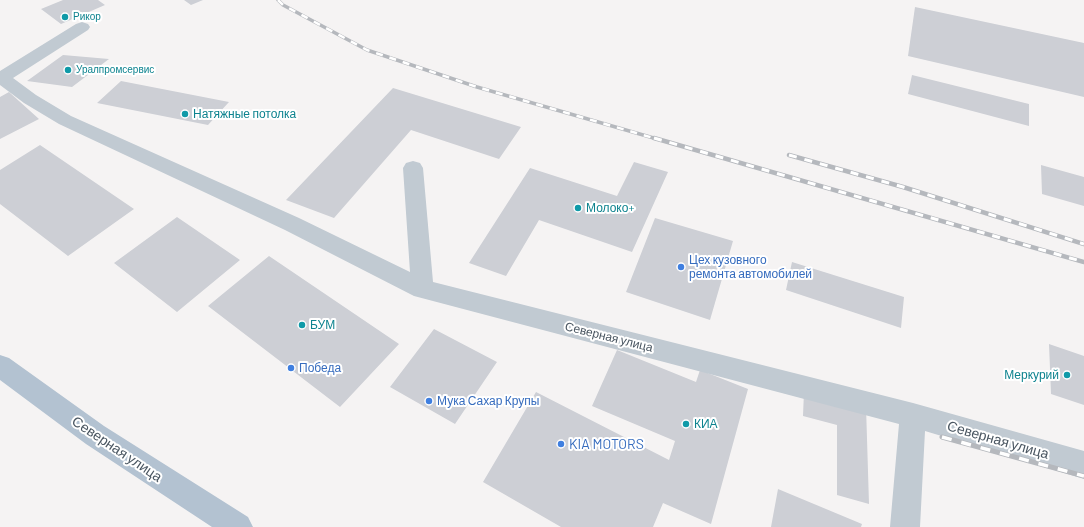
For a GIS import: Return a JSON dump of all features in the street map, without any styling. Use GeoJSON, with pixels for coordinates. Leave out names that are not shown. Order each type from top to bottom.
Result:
{"type":"FeatureCollection","features":[{"type":"Feature","properties":{"kind":"main road","name":"Северная улица"},"geometry":{"type":"LineString","coordinates":[[0,366],[95,435],[238,527]]}},
{"type":"Feature","properties":{"kind":"lane"},"geometry":{"type":"LineString","coordinates":[[1,78],[82,27]]}},
{"type":"Feature","properties":{"kind":"lane","name":"Северная улица"},"geometry":{"type":"LineString","coordinates":[[1,78],[65,120],[292,224],[422,289],[913,415],[1084,465]]}},
{"type":"Feature","properties":{"kind":"lane"},"geometry":{"type":"LineString","coordinates":[[413,168],[422,289]]}},
{"type":"Feature","properties":{"kind":"lane"},"geometry":{"type":"LineString","coordinates":[[904,527],[913,415]]}},
{"type":"Feature","properties":{"kind":"building","name":"Рикор"},"geometry":{"type":"Polygon","coordinates":[[[63,0],[98,0],[105,5],[61,24],[41,9],[63,0]]]}},
{"type":"Feature","properties":{"kind":"building"},"geometry":{"type":"Polygon","coordinates":[[[184,0],[203,0],[191,5],[184,0]]]}},
{"type":"Feature","properties":{"kind":"building"},"geometry":{"type":"Polygon","coordinates":[[[915,7],[1084,43],[1084,97],[908,56],[915,7]]]}},
{"type":"Feature","properties":{"kind":"building","name":"Уралпромсервис"},"geometry":{"type":"Polygon","coordinates":[[[63,55],[109,59],[72,87],[27,81],[63,55]]]}},
{"type":"Feature","properties":{"kind":"building"},"geometry":{"type":"Polygon","coordinates":[[[912,75],[1029,104],[1029,126],[908,94],[912,75]]]}},
{"type":"Feature","properties":{"kind":"building","name":"Натяжные потолка"},"geometry":{"type":"Polygon","coordinates":[[[121,81],[229,102],[208,125],[97,103],[121,81]]]}},
{"type":"Feature","properties":{"kind":"building"},"geometry":{"type":"Polygon","coordinates":[[[393,88],[521,127],[499,159],[411,130],[334,218],[286,200],[393,88]]]}},
{"type":"Feature","properties":{"kind":"building"},"geometry":{"type":"Polygon","coordinates":[[[9,92],[39,119],[0,139],[0,97],[9,92]]]}},
{"type":"Feature","properties":{"kind":"building"},"geometry":{"type":"Polygon","coordinates":[[[40,145],[134,209],[68,256],[0,204],[0,170],[40,145]]]}},
{"type":"Feature","properties":{"kind":"building","name":"Молоко+"},"geometry":{"type":"Polygon","coordinates":[[[634,162],[668,172],[632,252],[539,220],[506,276],[469,263],[530,168],[617,196],[634,162]]]}},
{"type":"Feature","properties":{"kind":"building"},"geometry":{"type":"Polygon","coordinates":[[[1041,165],[1084,177],[1084,206],[1042,194],[1041,165]]]}},
{"type":"Feature","properties":{"kind":"building"},"geometry":{"type":"Polygon","coordinates":[[[177,217],[240,260],[177,312],[114,263],[177,217]]]}},
{"type":"Feature","properties":{"kind":"building","name":"Цех кузовного ремонта автомобилей"},"geometry":{"type":"Polygon","coordinates":[[[655,218],[733,241],[710,320],[626,292],[655,218]]]}},
{"type":"Feature","properties":{"kind":"building","name":"БУМ"},"geometry":{"type":"Polygon","coordinates":[[[269,256],[399,344],[340,407],[208,306],[269,256]]]}},
{"type":"Feature","properties":{"kind":"building"},"geometry":{"type":"Polygon","coordinates":[[[792,262],[904,297],[901,328],[786,290],[792,262]]]}},
{"type":"Feature","properties":{"kind":"building"},"geometry":{"type":"Polygon","coordinates":[[[434,329],[497,362],[455,424],[390,387],[434,329]]]}},
{"type":"Feature","properties":{"kind":"building","name":"Меркурий"},"geometry":{"type":"Polygon","coordinates":[[[1049,344],[1084,356],[1084,405],[1051,394],[1049,344]]]}},
{"type":"Feature","properties":{"kind":"building","name":"КИА"},"geometry":{"type":"Polygon","coordinates":[[[617,350],[696,382],[700,370],[748,389],[711,524],[663,503],[653,527],[561,527],[483,482],[536,392],[669,460],[675,441],[592,406],[617,350]]]}},
{"type":"Feature","properties":{"kind":"building"},"geometry":{"type":"Polygon","coordinates":[[[804,391],[866,406],[869,504],[837,495],[837,425],[803,416],[804,391]]]}},
{"type":"Feature","properties":{"kind":"building"},"geometry":{"type":"Polygon","coordinates":[[[778,489],[862,524],[861,527],[771,527],[778,489]]]}},
{"type":"Feature","properties":{"kind":"railway"},"geometry":{"type":"LineString","coordinates":[[278,0],[283,5],[367,50],[477,87],[657,139]]}},
{"type":"Feature","properties":{"kind":"railway"},"geometry":{"type":"LineString","coordinates":[[654,138],[1084,262]]}},
{"type":"Feature","properties":{"kind":"railway"},"geometry":{"type":"LineString","coordinates":[[789,155],[903,187],[1084,244]]}},
{"type":"Feature","properties":{"kind":"railway"},"geometry":{"type":"LineString","coordinates":[[942,437],[1084,476]]}},
{"type":"Feature","properties":{"kind":"place","name":"Рикор"},"geometry":{"type":"Point","coordinates":[65,17]}},
{"type":"Feature","properties":{"kind":"place","name":"Уралпромсервис"},"geometry":{"type":"Point","coordinates":[68,70]}},
{"type":"Feature","properties":{"kind":"place","name":"Натяжные потолка"},"geometry":{"type":"Point","coordinates":[185,114]}},
{"type":"Feature","properties":{"kind":"place","name":"Молоко+"},"geometry":{"type":"Point","coordinates":[578,208]}},
{"type":"Feature","properties":{"kind":"place","name":"Цех кузовного ремонта автомобилей"},"geometry":{"type":"Point","coordinates":[681,267]}},
{"type":"Feature","properties":{"kind":"place","name":"БУМ"},"geometry":{"type":"Point","coordinates":[302,325]}},
{"type":"Feature","properties":{"kind":"place","name":"Победа"},"geometry":{"type":"Point","coordinates":[291,368]}},
{"type":"Feature","properties":{"kind":"place","name":"Меркурий"},"geometry":{"type":"Point","coordinates":[1067,375]}},
{"type":"Feature","properties":{"kind":"place","name":"Мука Сахар Крупы"},"geometry":{"type":"Point","coordinates":[429,401]}},
{"type":"Feature","properties":{"kind":"place","name":"КИА"},"geometry":{"type":"Point","coordinates":[686,424]}},
{"type":"Feature","properties":{"kind":"place","name":"KIA MOTORS"},"geometry":{"type":"Point","coordinates":[561,444]}}]}
